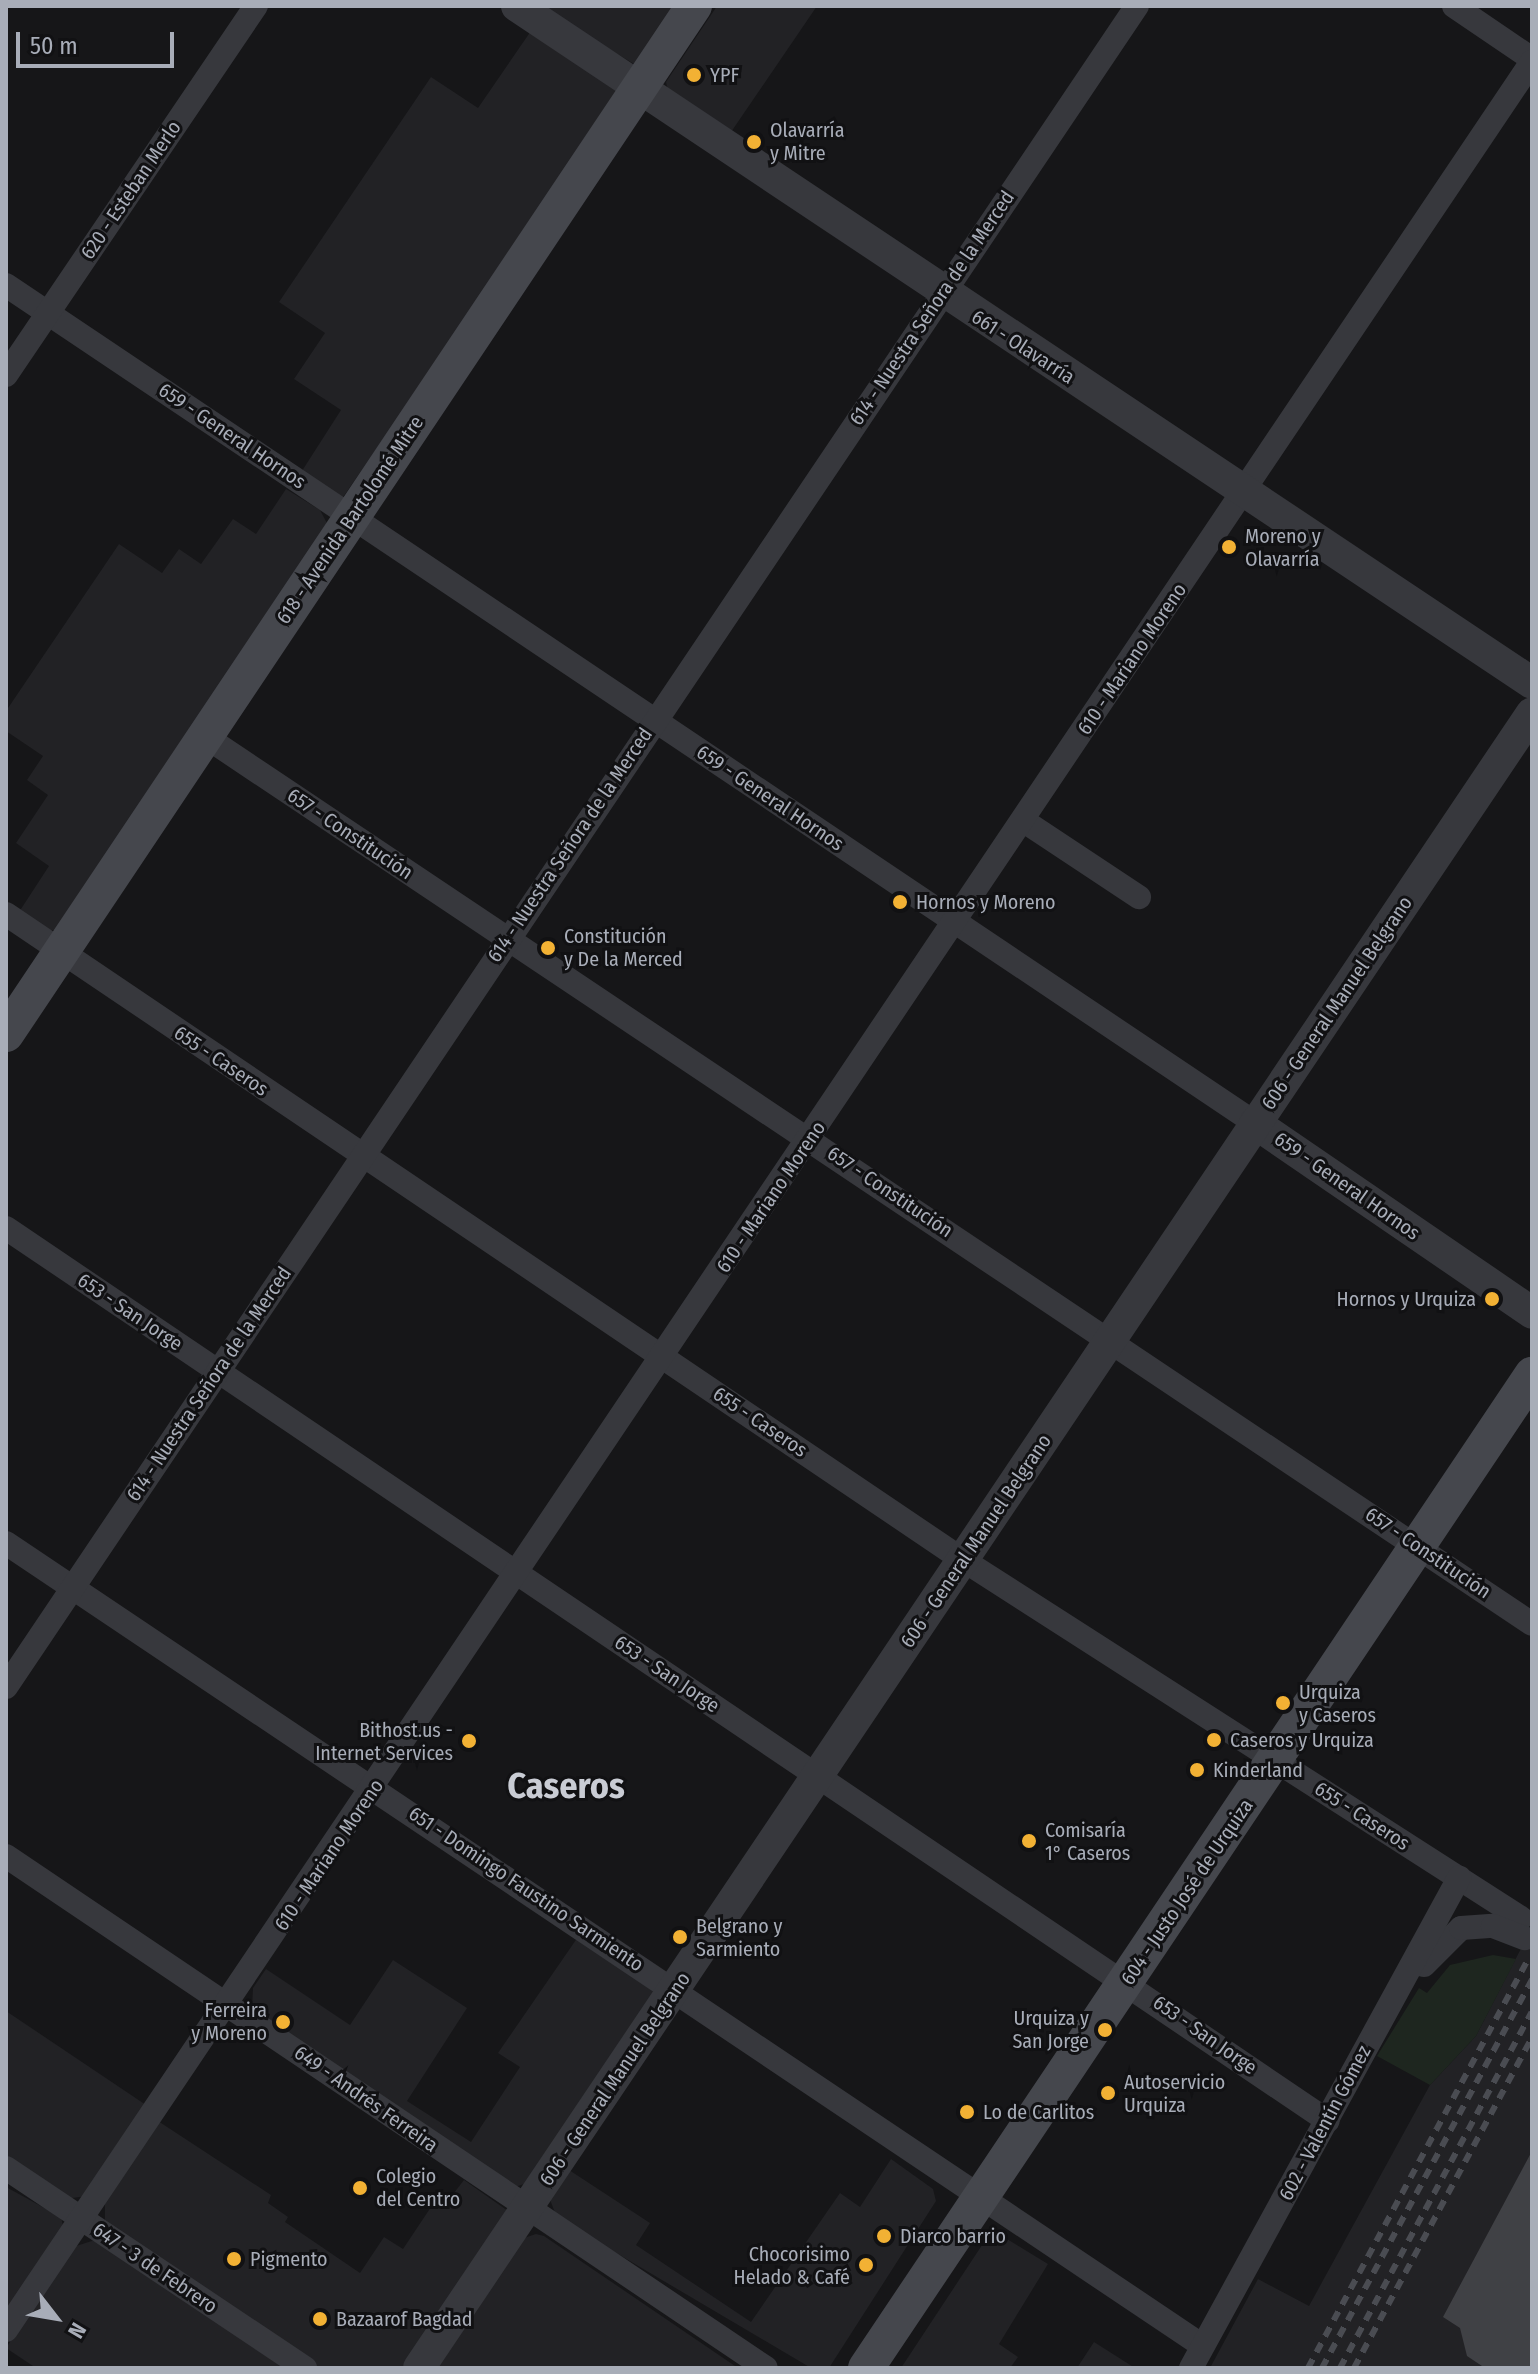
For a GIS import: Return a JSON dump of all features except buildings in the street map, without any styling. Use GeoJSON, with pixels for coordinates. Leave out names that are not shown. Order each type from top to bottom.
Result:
{"type":"FeatureCollection","features":[{"type":"Feature","properties":{"kind":"main road","name":"618 - Avenida Bartolomé Mitre"},"geometry":{"type":"LineString","coordinates":[[6,1034],[694,6]]}},
{"type":"Feature","properties":{"kind":"main road","name":"604 - Justo José de Urquiza"},"geometry":{"type":"LineString","coordinates":[[866,2368],[1532,1375]]}},
{"type":"Feature","properties":{"kind":"street","name":"620 - Esteban Merlo"},"geometry":{"type":"LineString","coordinates":[[6,375],[256,6]]}},
{"type":"Feature","properties":{"kind":"street","name":"661 - Olavarría"},"geometry":{"type":"LineString","coordinates":[[517,6],[941,294],[1532,683]]}},
{"type":"Feature","properties":{"kind":"street","name":"614 - Nuestra Señora de la Merced"},"geometry":{"type":"LineString","coordinates":[[6,1687],[653,719],[1137,6]]}},
{"type":"Feature","properties":{"kind":"street"},"geometry":{"type":"LineString","coordinates":[[1454,6],[1532,60]]}},
{"type":"Feature","properties":{"kind":"street","name":"610 - Mariano Moreno"},"geometry":{"type":"LineString","coordinates":[[6,2330],[228,2006],[662,1356],[811,1139],[1532,60]]}},
{"type":"Feature","properties":{"kind":"street","name":"659 - General Hornos"},"geometry":{"type":"LineString","coordinates":[[6,285],[1255,1123],[1532,1313]]}},
{"type":"Feature","properties":{"kind":"street","name":"606 - General Manuel Belgrano"},"geometry":{"type":"LineString","coordinates":[[419,2368],[1532,713]]}},
{"type":"Feature","properties":{"kind":"street","name":"657 - Constitución"},"geometry":{"type":"LineString","coordinates":[[206,737],[1112,1340],[1532,1624]]}},
{"type":"Feature","properties":{"kind":"street"},"geometry":{"type":"LineString","coordinates":[[1024,821],[1139,897]]}},
{"type":"Feature","properties":{"kind":"street","name":"655 - Caseros"},"geometry":{"type":"LineString","coordinates":[[6,914],[963,1560],[1459,1878],[1523,1928],[1493,1926],[1451,1934],[1377,2027]]}},
{"type":"Feature","properties":{"kind":"street","name":"653 - San Jorge"},"geometry":{"type":"LineString","coordinates":[[6,1228],[818,1776],[1128,1981],[1328,2121]]}},
{"type":"Feature","properties":{"kind":"street","name":"651 - Domingo Faustino Sarmiento"},"geometry":{"type":"LineString","coordinates":[[6,1543],[1203,2346]]}},
{"type":"Feature","properties":{"kind":"street","name":"649 - Andrés Ferreira"},"geometry":{"type":"LineString","coordinates":[[6,1856],[527,2210],[766,2368]]}},
{"type":"Feature","properties":{"kind":"street","name":"602 - Valentín Gómez"},"geometry":{"type":"LineString","coordinates":[[1191,2368],[1459,1878]]}},
{"type":"Feature","properties":{"kind":"street","name":"647 - 3 de Febrero"},"geometry":{"type":"LineString","coordinates":[[6,2168],[305,2368]]}},
{"type":"Feature","properties":{"kind":"shaded area"},"geometry":{"type":"Polygon","coordinates":[[[538,6],[681,6],[634,64],[538,6]]]}},
{"type":"Feature","properties":{"kind":"shaded area"},"geometry":{"type":"Polygon","coordinates":[[[717,6],[817,6],[729,135],[669,95],[666,82],[717,6]]]}},
{"type":"Feature","properties":{"kind":"shaded area"},"geometry":{"type":"Polygon","coordinates":[[[533,28],[616,83],[621,95],[341,500],[300,474],[341,410],[294,379],[325,333],[279,302],[431,77],[478,108],[533,28]]]}},
{"type":"Feature","properties":{"kind":"shaded area"},"geometry":{"type":"Polygon","coordinates":[[[286,489],[320,510],[329,527],[57,930],[46,930],[19,912],[49,866],[16,843],[48,795],[27,780],[43,756],[6,731],[6,711],[119,544],[162,573],[179,549],[201,564],[233,519],[256,534],[286,489]]]}},
{"type":"Feature","properties":{"kind":"shaded area"},"geometry":{"type":"Polygon","coordinates":[[[1532,1927],[1532,2368],[1210,2368],[1258,2279],[1309,2306],[1430,2085],[1476,2036],[1532,1927]]]}},
{"type":"Feature","properties":{"kind":"shaded area"},"geometry":{"type":"Polygon","coordinates":[[[580,1934],[655,1993],[527,2183],[515,2187],[252,2009],[253,1988],[266,1969],[350,2025],[393,1960],[467,2008],[407,2101],[471,2142],[520,2067],[498,2053],[580,1934]]]}},
{"type":"Feature","properties":{"kind":"shaded area"},"geometry":{"type":"Polygon","coordinates":[[[1493,1955],[1516,1959],[1476,2036],[1430,2085],[1377,2056],[1419,1988],[1427,1993],[1450,1965],[1493,1955]]]}},
{"type":"Feature","properties":{"kind":"shaded area"},"geometry":{"type":"Polygon","coordinates":[[[6,2011],[149,2107],[87,2196],[65,2199],[6,2160],[6,2011]]]}},
{"type":"Feature","properties":{"kind":"shaded area"},"geometry":{"type":"Polygon","coordinates":[[[158,2121],[271,2195],[268,2203],[288,2217],[285,2222],[360,2273],[384,2237],[403,2249],[441,2192],[450,2198],[464,2180],[508,2211],[409,2368],[319,2368],[105,2222],[105,2198],[158,2121]]]}},
{"type":"Feature","properties":{"kind":"shaded area"},"geometry":{"type":"Polygon","coordinates":[[[891,2159],[933,2189],[936,2201],[829,2368],[811,2368],[557,2218],[549,2197],[566,2168],[650,2223],[636,2245],[751,2322],[840,2193],[860,2207],[891,2159]]]}},
{"type":"Feature","properties":{"kind":"shaded area"},"geometry":{"type":"Polygon","coordinates":[[[6,2187],[61,2217],[64,2230],[6,2317],[6,2187]]]}},
{"type":"Feature","properties":{"kind":"shaded area"},"geometry":{"type":"Polygon","coordinates":[[[536,2234],[544,2236],[738,2368],[430,2368],[521,2239],[536,2234]]]}},
{"type":"Feature","properties":{"kind":"shaded area"},"geometry":{"type":"Polygon","coordinates":[[[999,2234],[1048,2264],[999,2344],[1018,2357],[1010,2368],[901,2368],[988,2236],[999,2234]]]}},
{"type":"Feature","properties":{"kind":"shaded area"},"geometry":{"type":"Polygon","coordinates":[[[95,2240],[288,2368],[36,2368],[6,2348],[73,2247],[95,2240]]]}},
{"type":"Feature","properties":{"kind":"shaded area"},"geometry":{"type":"Polygon","coordinates":[[[1094,2342],[1135,2368],[1077,2368],[1094,2342]]]}},
{"type":"Feature","properties":{"kind":"railway"},"geometry":{"type":"LineString","coordinates":[[1308,2368],[1527,1962]]}},
{"type":"Feature","properties":{"kind":"railway"},"geometry":{"type":"LineString","coordinates":[[1322,2368],[1532,1979]]}},
{"type":"Feature","properties":{"kind":"railway"},"geometry":{"type":"LineString","coordinates":[[1340,2368],[1532,2012]]}},
{"type":"Feature","properties":{"kind":"railway"},"geometry":{"type":"LineString","coordinates":[[1354,2368],[1532,2038]]}},
{"type":"Feature","properties":{"kind":"place","name":"YPF"},"geometry":{"type":"Point","coordinates":[694,75]}},
{"type":"Feature","properties":{"kind":"place","name":"Olavarría y Mitre"},"geometry":{"type":"Point","coordinates":[754,142]}},
{"type":"Feature","properties":{"kind":"place","name":"Moreno y Olavarría"},"geometry":{"type":"Point","coordinates":[1229,547]}},
{"type":"Feature","properties":{"kind":"place","name":"Hornos y Moreno"},"geometry":{"type":"Point","coordinates":[900,902]}},
{"type":"Feature","properties":{"kind":"place","name":"Constitución y De la Merced"},"geometry":{"type":"Point","coordinates":[548,948]}},
{"type":"Feature","properties":{"kind":"place","name":"Hornos y Urquiza"},"geometry":{"type":"Point","coordinates":[1492,1299]}},
{"type":"Feature","properties":{"kind":"place","name":"Urquiza y Caseros"},"geometry":{"type":"Point","coordinates":[1283,1703]}},
{"type":"Feature","properties":{"kind":"place","name":"Caseros y Urquiza"},"geometry":{"type":"Point","coordinates":[1214,1740]}},
{"type":"Feature","properties":{"kind":"place","name":"Bithost.us - Internet Services"},"geometry":{"type":"Point","coordinates":[469,1741]}},
{"type":"Feature","properties":{"kind":"place","name":"Kinderland"},"geometry":{"type":"Point","coordinates":[1197,1770]}},
{"type":"Feature","properties":{"kind":"place","name":"Comisaría 1° Caseros"},"geometry":{"type":"Point","coordinates":[1029,1841]}},
{"type":"Feature","properties":{"kind":"place","name":"Belgrano y Sarmiento"},"geometry":{"type":"Point","coordinates":[680,1937]}},
{"type":"Feature","properties":{"kind":"place","name":"Ferreira y Moreno"},"geometry":{"type":"Point","coordinates":[283,2022]}},
{"type":"Feature","properties":{"kind":"place","name":"Urquiza y San Jorge"},"geometry":{"type":"Point","coordinates":[1105,2030]}},
{"type":"Feature","properties":{"kind":"place","name":"Autoservicio Urquiza"},"geometry":{"type":"Point","coordinates":[1108,2093]}},
{"type":"Feature","properties":{"kind":"place","name":"Lo de Carlitos"},"geometry":{"type":"Point","coordinates":[967,2112]}},
{"type":"Feature","properties":{"kind":"place","name":"Colegio del Centro"},"geometry":{"type":"Point","coordinates":[360,2188]}},
{"type":"Feature","properties":{"kind":"place","name":"Diarco barrio"},"geometry":{"type":"Point","coordinates":[884,2236]}},
{"type":"Feature","properties":{"kind":"place","name":"Pigmento"},"geometry":{"type":"Point","coordinates":[234,2259]}},
{"type":"Feature","properties":{"kind":"place","name":"Chocorisimo Helado & Café"},"geometry":{"type":"Point","coordinates":[866,2265]}},
{"type":"Feature","properties":{"kind":"place","name":"Bazaarof Bagdad"},"geometry":{"type":"Point","coordinates":[320,2319]}},
{"type":"Feature","properties":{"kind":"district","name":"Caseros"},"geometry":{"type":"Point","coordinates":[566,1787]}}]}
